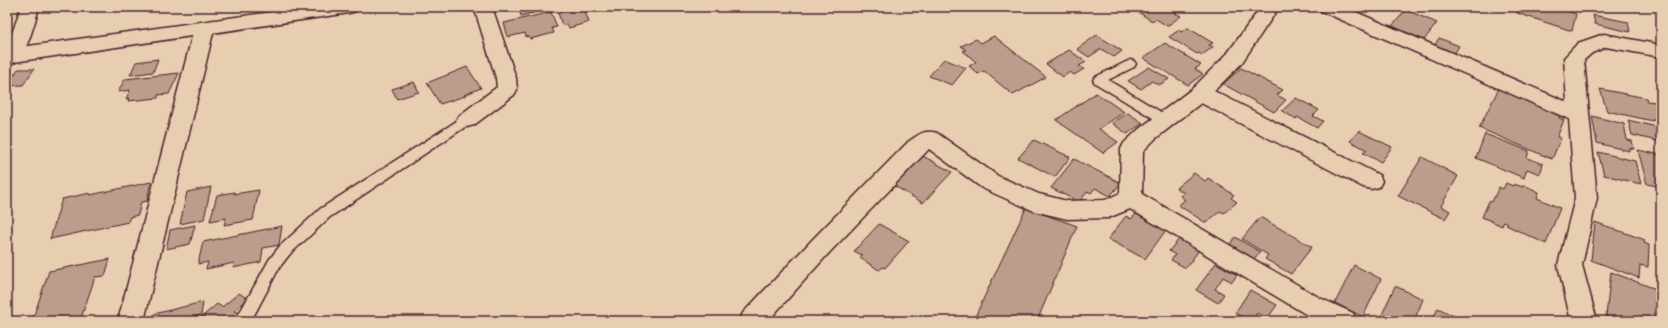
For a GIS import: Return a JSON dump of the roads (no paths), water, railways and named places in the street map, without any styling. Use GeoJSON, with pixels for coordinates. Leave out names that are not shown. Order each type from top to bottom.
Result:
{"type":"FeatureCollection","features":[{"type":"Feature","properties":{"kind":"street"},"geometry":{"type":"LineString","coordinates":[[10,56],[24,28],[30,7]]}},
{"type":"Feature","properties":{"kind":"street"},"geometry":{"type":"LineString","coordinates":[[10,56],[349,7]]}},
{"type":"Feature","properties":{"kind":"street"},"geometry":{"type":"LineString","coordinates":[[467,120],[507,90],[506,78],[483,7]]}},
{"type":"Feature","properties":{"kind":"street"},"geometry":{"type":"LineString","coordinates":[[1131,198],[1132,150],[1147,134],[1200,93],[1234,59],[1270,7]]}},
{"type":"Feature","properties":{"kind":"street"},"geometry":{"type":"LineString","coordinates":[[1328,7],[1579,115]]}},
{"type":"Feature","properties":{"kind":"street"},"geometry":{"type":"LineString","coordinates":[[131,321],[204,29]]}},
{"type":"Feature","properties":{"kind":"street"},"geometry":{"type":"LineString","coordinates":[[1584,321],[1570,265],[1586,198],[1574,58],[1585,48],[1604,40],[1661,51]]}},
{"type":"Feature","properties":{"kind":"street"},"geometry":{"type":"LineString","coordinates":[[1200,93],[1371,181]]}},
{"type":"Feature","properties":{"kind":"street"},"geometry":{"type":"LineString","coordinates":[[752,321],[916,148],[929,138],[990,182],[1034,202],[1067,210],[1108,210],[1131,198]]}},
{"type":"Feature","properties":{"kind":"street"},"geometry":{"type":"LineString","coordinates":[[1131,198],[1312,305],[1344,321]]}},
{"type":"Feature","properties":{"kind":"lane"},"geometry":{"type":"LineString","coordinates":[[1130,64],[1099,80],[1165,120]]}},
{"type":"Feature","properties":{"kind":"lane"},"geometry":{"type":"LineString","coordinates":[[242,321],[274,264],[284,251],[325,213],[467,120]]}}]}
